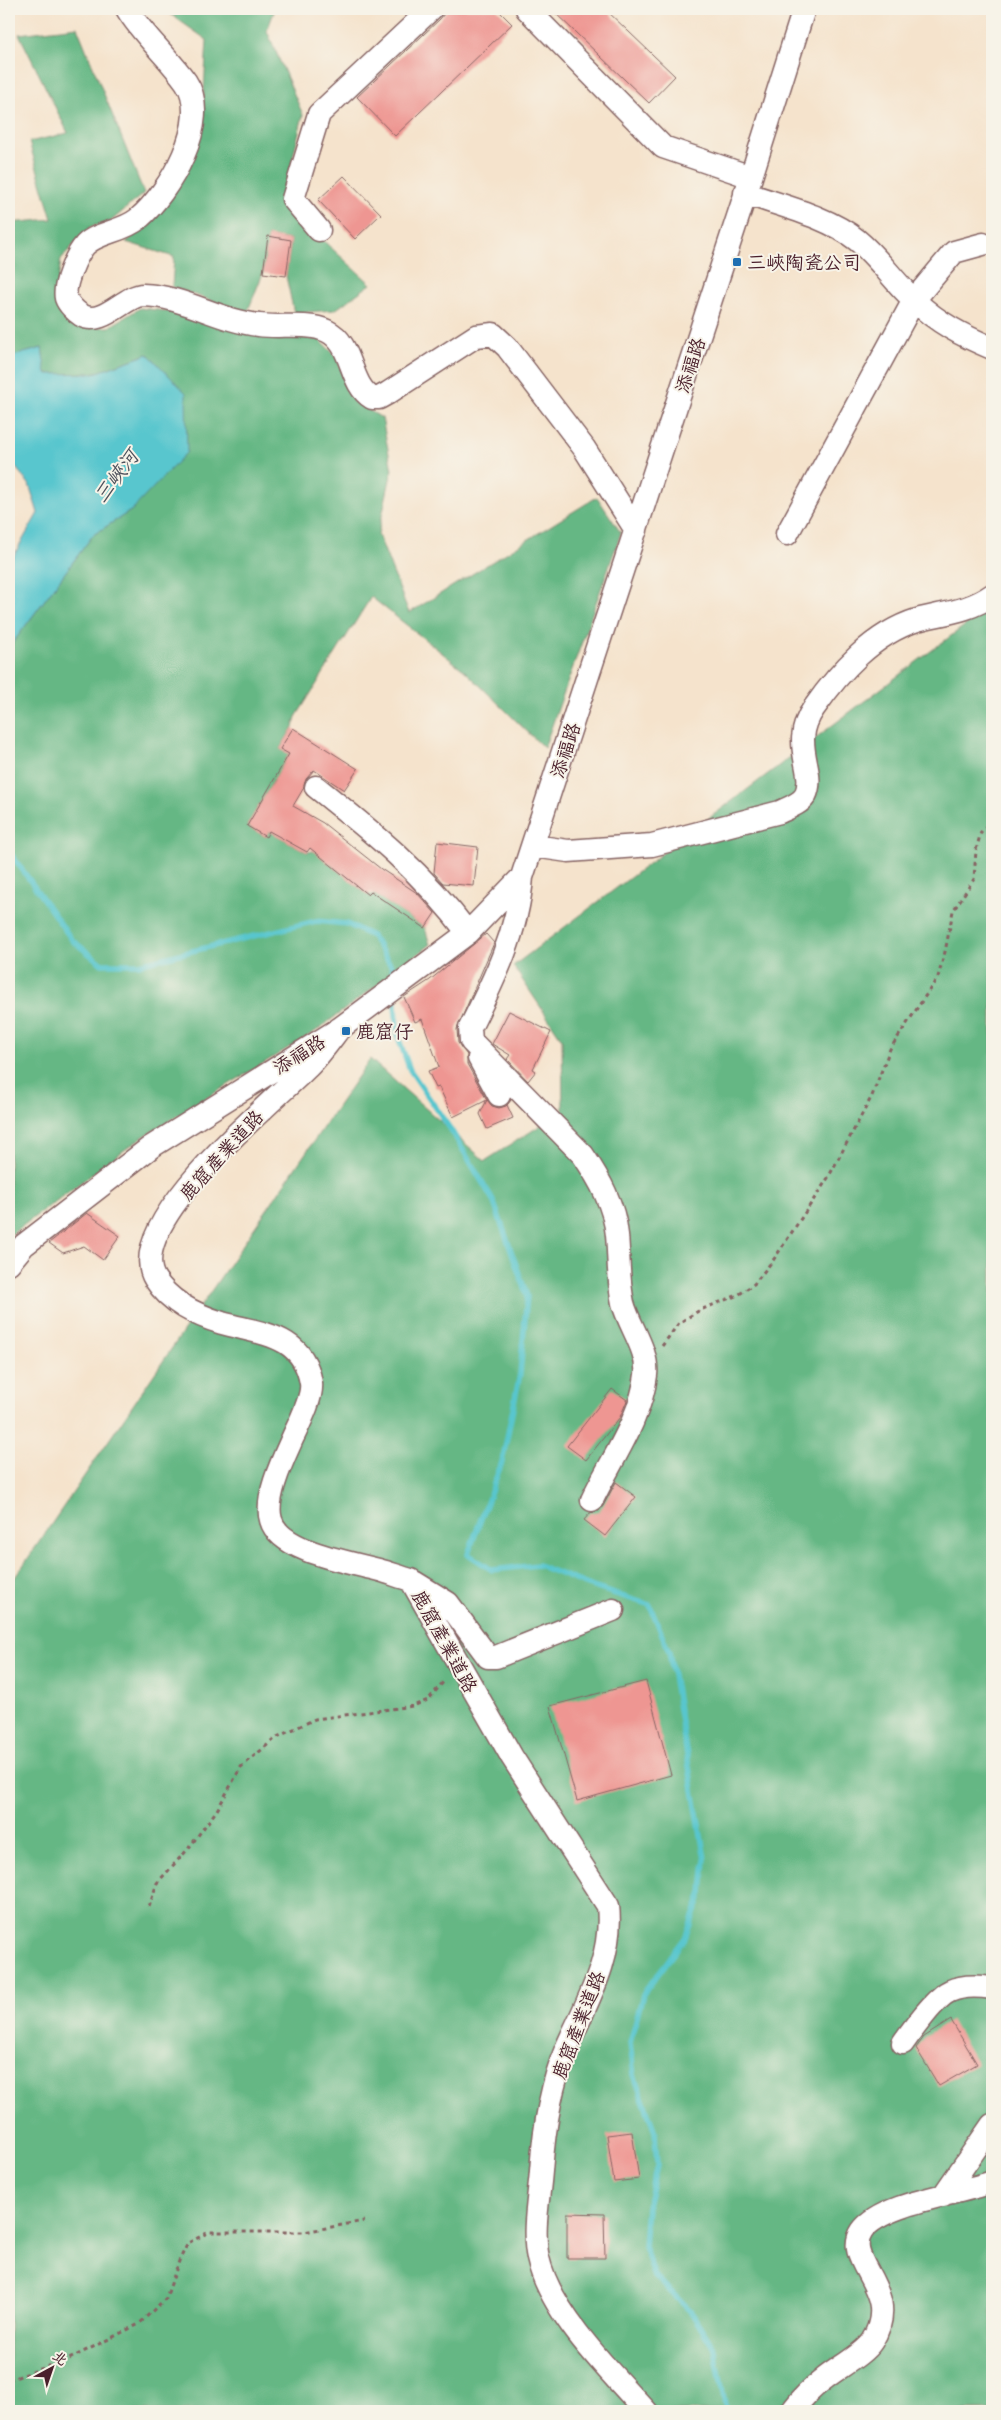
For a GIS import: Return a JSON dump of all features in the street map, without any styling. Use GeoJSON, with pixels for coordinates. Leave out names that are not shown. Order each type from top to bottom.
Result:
{"type":"FeatureCollection","features":[{"type":"Feature","properties":{"kind":"street"},"geometry":{"type":"LineString","coordinates":[[127,9],[140,28],[187,83],[194,103],[193,126],[186,152],[175,175],[139,218],[119,231],[92,239],[77,256],[72,267],[66,298],[72,307],[82,316],[92,317],[119,308],[130,298],[140,295],[157,296],[194,305],[258,325],[318,328],[329,332],[340,342],[362,388],[372,398],[379,398],[476,336],[493,334],[507,347],[584,448],[636,530]]}},
{"type":"Feature","properties":{"kind":"street"},"geometry":{"type":"LineString","coordinates":[[319,230],[293,199],[319,114],[431,9]]}},
{"type":"Feature","properties":{"kind":"street"},"geometry":{"type":"LineString","coordinates":[[527,9],[663,147],[840,228],[867,250],[914,300],[945,327],[992,348]]}},
{"type":"Feature","properties":{"kind":"street","name":"添福路"},"geometry":{"type":"LineString","coordinates":[[9,1263],[24,1245],[151,1147],[339,1029],[468,932],[522,877],[534,846],[804,9]]}},
{"type":"Feature","properties":{"kind":"street"},"geometry":{"type":"LineString","coordinates":[[787,534],[914,300],[954,252],[983,244]]}},
{"type":"Feature","properties":{"kind":"street"},"geometry":{"type":"LineString","coordinates":[[534,846],[568,851],[652,845],[780,812],[798,803],[804,796],[807,788],[802,748],[803,730],[808,716],[824,694],[857,657],[882,636],[916,621],[981,603],[992,594]]}},
{"type":"Feature","properties":{"kind":"street"},"geometry":{"type":"LineString","coordinates":[[316,787],[387,844],[448,906],[468,932]]}},
{"type":"Feature","properties":{"kind":"street"},"geometry":{"type":"LineString","coordinates":[[498,1096],[471,1041],[470,1028],[513,932],[520,902],[522,877]]}},
{"type":"Feature","properties":{"kind":"street","name":"鹿窟產業道路"},"geometry":{"type":"LineString","coordinates":[[339,1029],[308,1067],[264,1106],[204,1168],[169,1212],[155,1235],[150,1257],[152,1274],[161,1288],[175,1301],[195,1314],[223,1323],[260,1331],[288,1343],[300,1354],[312,1386],[305,1409],[279,1468],[271,1501],[270,1518],[275,1530],[297,1546],[411,1580],[457,1664],[512,1757],[597,1886],[608,1906],[610,1927],[605,1956],[589,2001],[565,2051],[552,2097],[544,2138],[537,2229],[538,2257],[544,2277],[555,2298],[575,2328],[596,2356],[646,2411]]}},
{"type":"Feature","properties":{"kind":"street"},"geometry":{"type":"LineString","coordinates":[[471,1041],[544,1113],[583,1155],[598,1176],[612,1206],[617,1234],[619,1274],[623,1302],[629,1323],[641,1348],[646,1373],[642,1393],[629,1428],[592,1500]]}},
{"type":"Feature","properties":{"kind":"street"},"geometry":{"type":"LineString","coordinates":[[411,1580],[448,1603],[488,1656],[496,1656],[613,1610]]}},
{"type":"Feature","properties":{"kind":"street"},"geometry":{"type":"LineString","coordinates":[[903,2043],[917,2022],[949,1991],[976,1986],[992,1988]]}},
{"type":"Feature","properties":{"kind":"street"},"geometry":{"type":"LineString","coordinates":[[943,2196],[992,2124]]}},
{"type":"Feature","properties":{"kind":"street"},"geometry":{"type":"LineString","coordinates":[[792,2411],[822,2380],[871,2341],[880,2319],[882,2303],[875,2283],[858,2257],[857,2243],[861,2232],[869,2222],[883,2214],[992,2182]]}},
{"type":"Feature","properties":{"kind":"path"},"geometry":{"type":"LineString","coordinates":[[646,1373],[664,1343],[679,1323],[700,1310],[738,1295],[754,1284],[774,1259],[828,1178],[872,1096],[890,1049],[938,977],[953,911],[974,879],[976,850],[982,832],[992,819]]}},
{"type":"Feature","properties":{"kind":"path"},"geometry":{"type":"LineString","coordinates":[[149,1907],[157,1883],[188,1849],[217,1810],[241,1767],[277,1737],[315,1720],[413,1706],[428,1700],[457,1664]]}},
{"type":"Feature","properties":{"kind":"path"},"geometry":{"type":"LineString","coordinates":[[9,2380],[69,2359],[139,2324],[166,2298],[179,2260],[188,2243],[209,2232],[304,2232],[364,2221]]}},
{"type":"Feature","properties":{"kind":"green space"},"geometry":{"type":"Polygon","coordinates":[[[163,9],[275,9],[267,31],[303,115],[282,203],[371,284],[335,310],[294,313],[286,276],[291,240],[268,236],[263,273],[247,313],[172,287],[174,257],[126,242],[148,224],[202,122],[207,40],[163,9]]]}},
{"type":"Feature","properties":{"kind":"green space"},"geometry":{"type":"Polygon","coordinates":[[[77,27],[144,193],[110,222],[90,227],[61,259],[56,296],[78,327],[109,327],[140,308],[184,313],[244,332],[320,340],[336,356],[353,401],[382,418],[392,470],[378,534],[409,613],[597,497],[621,533],[544,748],[465,671],[371,597],[296,717],[293,727],[280,749],[289,754],[247,826],[266,837],[269,831],[307,852],[314,851],[368,895],[376,895],[425,928],[430,945],[316,1031],[138,1140],[9,1236],[9,648],[93,535],[132,510],[148,354],[95,373],[45,374],[42,348],[9,357],[9,223],[52,219],[29,142],[68,133],[19,34],[77,27]]]}},
{"type":"Feature","properties":{"kind":"green space"},"geometry":{"type":"Polygon","coordinates":[[[992,605],[992,2411],[9,2411],[9,1586],[370,1059],[485,1161],[563,1111],[562,1039],[513,966],[992,605]]]}},
{"type":"Feature","properties":{"kind":"water","name":"三峽河"},"geometry":{"type":"Polygon","coordinates":[[[42,348],[46,374],[95,373],[148,354],[186,393],[187,452],[132,510],[93,535],[9,648],[9,564],[38,513],[29,484],[9,459],[9,357],[42,348]]]}},
{"type":"Feature","properties":{"kind":"building"},"geometry":{"type":"Polygon","coordinates":[[[448,9],[497,9],[512,24],[395,136],[357,97],[440,19],[448,9]]]}},
{"type":"Feature","properties":{"kind":"building"},"geometry":{"type":"Polygon","coordinates":[[[551,9],[605,9],[675,76],[649,103],[551,9]]]}},
{"type":"Feature","properties":{"kind":"building"},"geometry":{"type":"Polygon","coordinates":[[[344,176],[381,214],[355,239],[318,200],[344,176]]]}},
{"type":"Feature","properties":{"kind":"building"},"geometry":{"type":"Polygon","coordinates":[[[268,236],[291,240],[286,276],[263,273],[268,236]]]}},
{"type":"Feature","properties":{"kind":"building"},"geometry":{"type":"Polygon","coordinates":[[[293,728],[358,769],[344,790],[314,770],[306,779],[303,789],[293,806],[323,823],[381,869],[417,893],[435,913],[425,928],[371,892],[368,895],[310,848],[307,852],[269,831],[266,837],[247,826],[289,754],[280,749],[293,728]]]}},
{"type":"Feature","properties":{"kind":"building"},"geometry":{"type":"Polygon","coordinates":[[[437,842],[478,847],[474,886],[443,883],[434,873],[437,842]]]}},
{"type":"Feature","properties":{"kind":"building"},"geometry":{"type":"Polygon","coordinates":[[[486,934],[494,943],[457,1029],[458,1043],[467,1055],[467,1064],[487,1100],[453,1117],[439,1087],[436,1088],[428,1071],[439,1067],[422,1019],[415,1022],[404,997],[430,980],[486,934]]]}},
{"type":"Feature","properties":{"kind":"building"},"geometry":{"type":"Polygon","coordinates":[[[509,1011],[551,1032],[533,1069],[536,1071],[528,1081],[507,1059],[510,1055],[492,1044],[509,1011]]]}},
{"type":"Feature","properties":{"kind":"building"},"geometry":{"type":"Polygon","coordinates":[[[487,1100],[492,1106],[499,1108],[506,1106],[511,1100],[507,1105],[513,1118],[487,1129],[480,1114],[487,1100]]]}},
{"type":"Feature","properties":{"kind":"building"},"geometry":{"type":"Polygon","coordinates":[[[87,1213],[120,1236],[103,1260],[84,1246],[63,1253],[49,1243],[87,1213]]]}},
{"type":"Feature","properties":{"kind":"building"},"geometry":{"type":"Polygon","coordinates":[[[612,1389],[627,1400],[626,1403],[620,1417],[586,1460],[567,1446],[612,1389]]]}},
{"type":"Feature","properties":{"kind":"building"},"geometry":{"type":"Polygon","coordinates":[[[616,1482],[636,1497],[605,1536],[584,1520],[590,1513],[599,1511],[616,1482]]]}},
{"type":"Feature","properties":{"kind":"building"},"geometry":{"type":"Polygon","coordinates":[[[646,1681],[671,1775],[577,1801],[550,1706],[646,1681]]]}},
{"type":"Feature","properties":{"kind":"building"},"geometry":{"type":"Polygon","coordinates":[[[951,2020],[977,2064],[939,2086],[916,2048],[924,2037],[951,2020]]]}},
{"type":"Feature","properties":{"kind":"building"},"geometry":{"type":"Polygon","coordinates":[[[632,2132],[639,2179],[614,2182],[607,2135],[632,2132]]]}},
{"type":"Feature","properties":{"kind":"building"},"geometry":{"type":"Polygon","coordinates":[[[567,2213],[604,2214],[605,2258],[567,2258],[567,2213]]]}},
{"type":"Feature","properties":{"kind":"waterway"},"geometry":{"type":"LineString","coordinates":[[9,851],[72,940],[102,964],[139,964],[316,921],[347,924],[372,936],[392,967],[393,981]]}},
{"type":"Feature","properties":{"kind":"waterway"},"geometry":{"type":"LineString","coordinates":[[394,995],[398,1037],[410,1070],[451,1130],[493,1200],[527,1296],[520,1374],[502,1462],[468,1554],[492,1570],[538,1565],[593,1587],[650,1605],[669,1652],[705,1859],[702,1893],[685,1938],[643,1994],[630,2043],[634,2075],[655,2132],[657,2166],[647,2206],[644,2247],[655,2276],[691,2312],[715,2350],[726,2411]]}},
{"type":"Feature","properties":{"kind":"place","name":"三峽陶瓷公司"},"geometry":{"type":"Point","coordinates":[737,262]}},
{"type":"Feature","properties":{"kind":"place","name":"鹿窟仔"},"geometry":{"type":"Point","coordinates":[346,1031]}}]}
